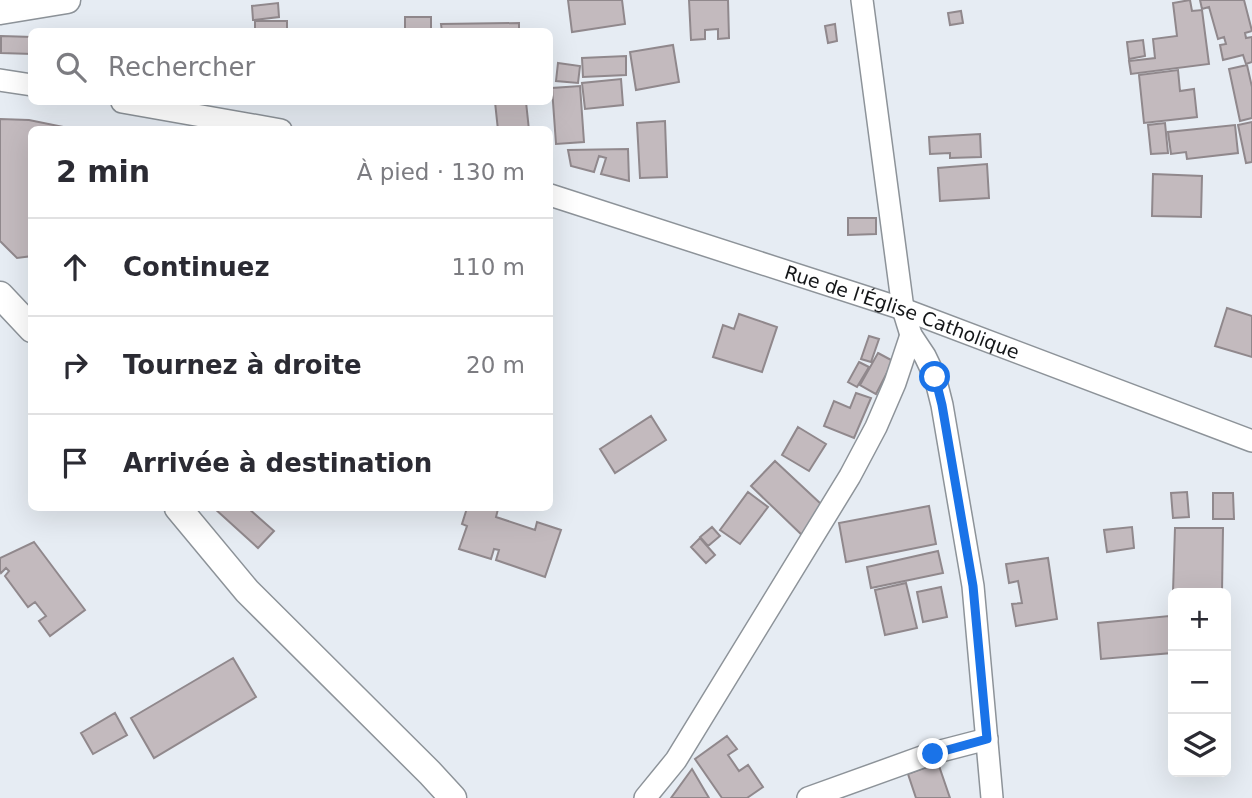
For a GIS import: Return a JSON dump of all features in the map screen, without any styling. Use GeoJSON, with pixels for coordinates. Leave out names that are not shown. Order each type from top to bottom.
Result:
{"type":"FeatureCollection","features":[{"type":"Feature","properties":{"kind":"street"},"geometry":{"type":"LineString","coordinates":[[0,11],[67,0]]}},
{"type":"Feature","properties":{"kind":"street"},"geometry":{"type":"LineString","coordinates":[[862,0],[903,309],[911,335],[935,377],[973,586],[992,798]]}},
{"type":"Feature","properties":{"kind":"street"},"geometry":{"type":"LineString","coordinates":[[0,80],[28,85]]}},
{"type":"Feature","properties":{"kind":"street"},"geometry":{"type":"LineString","coordinates":[[139,105],[258,126]]}},
{"type":"Feature","properties":{"kind":"street","name":"Rue de l'Église Catholique"},"geometry":{"type":"LineString","coordinates":[[553,196],[903,309],[1252,441]]}},
{"type":"Feature","properties":{"kind":"street"},"geometry":{"type":"LineString","coordinates":[[0,295],[28,326]]}},
{"type":"Feature","properties":{"kind":"street"},"geometry":{"type":"LineString","coordinates":[[645,798],[676,760],[850,475],[876,427],[895,383],[911,335]]}},
{"type":"Feature","properties":{"kind":"street"},"geometry":{"type":"LineString","coordinates":[[180,511],[247,591],[453,798]]}},
{"type":"Feature","properties":{"kind":"street"},"geometry":{"type":"LineString","coordinates":[[808,798],[933,754],[987,739]]}},
{"type":"Feature","properties":{"kind":"building"},"geometry":{"type":"Polygon","coordinates":[[[568,0],[622,0],[625,24],[572,32],[568,0]]]}},
{"type":"Feature","properties":{"kind":"building"},"geometry":{"type":"Polygon","coordinates":[[[689,0],[728,0],[729,38],[718,39],[718,29],[705,30],[705,39],[691,40],[689,0]]]}},
{"type":"Feature","properties":{"kind":"building"},"geometry":{"type":"Polygon","coordinates":[[[1190,0],[1192,11],[1202,10],[1209,64],[1131,74],[1129,61],[1155,58],[1153,39],[1177,36],[1173,3],[1190,0]]]}},
{"type":"Feature","properties":{"kind":"building"},"geometry":{"type":"Polygon","coordinates":[[[1200,0],[1244,0],[1252,31],[1245,33],[1246,38],[1252,37],[1252,62],[1246,64],[1243,55],[1223,60],[1220,45],[1226,44],[1224,37],[1218,39],[1209,7],[1202,9],[1200,0]]]}},
{"type":"Feature","properties":{"kind":"building"},"geometry":{"type":"Polygon","coordinates":[[[278,3],[279,17],[253,20],[252,6],[278,3]]]}},
{"type":"Feature","properties":{"kind":"building"},"geometry":{"type":"Polygon","coordinates":[[[961,11],[963,23],[950,25],[948,13],[961,11]]]}},
{"type":"Feature","properties":{"kind":"building"},"geometry":{"type":"Polygon","coordinates":[[[405,17],[431,17],[431,28],[405,28],[405,17]]]}},
{"type":"Feature","properties":{"kind":"building"},"geometry":{"type":"Polygon","coordinates":[[[255,21],[287,21],[287,28],[255,28],[255,21]]]}},
{"type":"Feature","properties":{"kind":"building"},"geometry":{"type":"Polygon","coordinates":[[[519,23],[519,28],[442,28],[441,24],[519,23]]]}},
{"type":"Feature","properties":{"kind":"building"},"geometry":{"type":"Polygon","coordinates":[[[835,24],[837,41],[828,43],[825,26],[835,24]]]}},
{"type":"Feature","properties":{"kind":"building"},"geometry":{"type":"Polygon","coordinates":[[[1,36],[28,37],[28,54],[1,53],[1,36]]]}},
{"type":"Feature","properties":{"kind":"building"},"geometry":{"type":"Polygon","coordinates":[[[1143,40],[1145,56],[1129,59],[1127,42],[1143,40]]]}},
{"type":"Feature","properties":{"kind":"building"},"geometry":{"type":"Polygon","coordinates":[[[673,45],[679,82],[636,90],[630,52],[673,45]]]}},
{"type":"Feature","properties":{"kind":"building"},"geometry":{"type":"Polygon","coordinates":[[[626,56],[626,75],[583,77],[582,58],[626,56]]]}},
{"type":"Feature","properties":{"kind":"building"},"geometry":{"type":"Polygon","coordinates":[[[558,63],[580,66],[578,83],[556,81],[558,63]]]}},
{"type":"Feature","properties":{"kind":"building"},"geometry":{"type":"Polygon","coordinates":[[[1247,65],[1252,87],[1252,118],[1240,121],[1229,69],[1247,65]]]}},
{"type":"Feature","properties":{"kind":"building"},"geometry":{"type":"Polygon","coordinates":[[[1178,70],[1180,91],[1194,89],[1197,117],[1144,123],[1139,75],[1178,70]]]}},
{"type":"Feature","properties":{"kind":"building"},"geometry":{"type":"Polygon","coordinates":[[[621,79],[623,105],[585,109],[582,83],[621,79]]]}},
{"type":"Feature","properties":{"kind":"building"},"geometry":{"type":"Polygon","coordinates":[[[580,86],[584,142],[556,144],[553,88],[580,86]]]}},
{"type":"Feature","properties":{"kind":"building"},"geometry":{"type":"Polygon","coordinates":[[[495,105],[526,105],[529,126],[498,126],[495,105]]]}},
{"type":"Feature","properties":{"kind":"building"},"geometry":{"type":"Polygon","coordinates":[[[0,119],[29,120],[58,126],[28,126],[28,257],[17,258],[0,241],[0,119]]]}},
{"type":"Feature","properties":{"kind":"building"},"geometry":{"type":"Polygon","coordinates":[[[665,121],[667,177],[640,178],[637,123],[665,121]]]}},
{"type":"Feature","properties":{"kind":"building"},"geometry":{"type":"Polygon","coordinates":[[[1252,122],[1252,162],[1246,163],[1238,125],[1252,122]]]}},
{"type":"Feature","properties":{"kind":"building"},"geometry":{"type":"Polygon","coordinates":[[[1165,123],[1168,153],[1151,154],[1148,125],[1165,123]]]}},
{"type":"Feature","properties":{"kind":"building"},"geometry":{"type":"Polygon","coordinates":[[[1235,125],[1238,153],[1187,159],[1186,152],[1171,154],[1168,132],[1235,125]]]}},
{"type":"Feature","properties":{"kind":"building"},"geometry":{"type":"Polygon","coordinates":[[[980,134],[981,157],[950,158],[950,153],[930,154],[929,137],[980,134]]]}},
{"type":"Feature","properties":{"kind":"building"},"geometry":{"type":"Polygon","coordinates":[[[628,149],[629,181],[601,174],[606,158],[599,156],[594,172],[571,166],[568,150],[628,149]]]}},
{"type":"Feature","properties":{"kind":"building"},"geometry":{"type":"Polygon","coordinates":[[[987,164],[989,198],[940,201],[938,168],[987,164]]]}},
{"type":"Feature","properties":{"kind":"building"},"geometry":{"type":"Polygon","coordinates":[[[1153,174],[1202,176],[1201,217],[1152,216],[1153,174]]]}},
{"type":"Feature","properties":{"kind":"building"},"geometry":{"type":"Polygon","coordinates":[[[848,218],[876,218],[876,234],[848,235],[848,218]]]}},
{"type":"Feature","properties":{"kind":"building"},"geometry":{"type":"Polygon","coordinates":[[[1227,308],[1252,316],[1252,357],[1215,346],[1227,308]]]}},
{"type":"Feature","properties":{"kind":"building"},"geometry":{"type":"Polygon","coordinates":[[[739,314],[777,327],[762,372],[713,357],[723,325],[734,329],[739,314]]]}},
{"type":"Feature","properties":{"kind":"building"},"geometry":{"type":"Polygon","coordinates":[[[869,336],[879,339],[871,362],[861,359],[869,336]]]}},
{"type":"Feature","properties":{"kind":"building"},"geometry":{"type":"Polygon","coordinates":[[[878,353],[893,361],[876,394],[860,385],[878,353]]]}},
{"type":"Feature","properties":{"kind":"building"},"geometry":{"type":"Polygon","coordinates":[[[859,362],[869,367],[857,387],[848,382],[859,362]]]}},
{"type":"Feature","properties":{"kind":"building"},"geometry":{"type":"Polygon","coordinates":[[[856,393],[871,398],[854,438],[824,426],[834,401],[850,408],[856,393]]]}},
{"type":"Feature","properties":{"kind":"building"},"geometry":{"type":"Polygon","coordinates":[[[651,416],[666,440],[615,473],[600,449],[651,416]]]}},
{"type":"Feature","properties":{"kind":"building"},"geometry":{"type":"Polygon","coordinates":[[[798,427],[826,444],[809,471],[782,455],[798,427]]]}},
{"type":"Feature","properties":{"kind":"building"},"geometry":{"type":"Polygon","coordinates":[[[775,461],[821,504],[804,537],[751,486],[775,461]]]}},
{"type":"Feature","properties":{"kind":"building"},"geometry":{"type":"Polygon","coordinates":[[[748,492],[768,507],[740,544],[720,530],[748,492]]]}},
{"type":"Feature","properties":{"kind":"building"},"geometry":{"type":"Polygon","coordinates":[[[1187,492],[1189,517],[1173,518],[1171,493],[1187,492]]]}},
{"type":"Feature","properties":{"kind":"building"},"geometry":{"type":"Polygon","coordinates":[[[1213,493],[1233,493],[1234,519],[1213,519],[1213,493]]]}},
{"type":"Feature","properties":{"kind":"building"},"geometry":{"type":"Polygon","coordinates":[[[929,506],[936,544],[846,562],[839,523],[929,506]]]}},
{"type":"Feature","properties":{"kind":"building"},"geometry":{"type":"Polygon","coordinates":[[[217,511],[251,511],[274,531],[258,548],[217,511]]]}},
{"type":"Feature","properties":{"kind":"building"},"geometry":{"type":"Polygon","coordinates":[[[466,511],[498,511],[496,517],[535,530],[537,522],[561,530],[545,577],[496,560],[499,550],[494,549],[491,559],[459,549],[467,526],[462,524],[466,511]]]}},
{"type":"Feature","properties":{"kind":"building"},"geometry":{"type":"Polygon","coordinates":[[[712,527],[720,536],[708,546],[700,537],[712,527]]]}},
{"type":"Feature","properties":{"kind":"building"},"geometry":{"type":"Polygon","coordinates":[[[1132,527],[1134,548],[1107,552],[1104,530],[1132,527]]]}},
{"type":"Feature","properties":{"kind":"building"},"geometry":{"type":"Polygon","coordinates":[[[1175,528],[1223,528],[1222,588],[1173,588],[1175,528]]]}},
{"type":"Feature","properties":{"kind":"building"},"geometry":{"type":"Polygon","coordinates":[[[700,538],[715,555],[706,563],[691,547],[700,538]]]}},
{"type":"Feature","properties":{"kind":"building"},"geometry":{"type":"Polygon","coordinates":[[[34,542],[85,610],[50,636],[39,621],[46,616],[35,602],[28,607],[5,576],[9,571],[6,568],[1,573],[0,571],[0,558],[34,542]]]}},
{"type":"Feature","properties":{"kind":"building"},"geometry":{"type":"Polygon","coordinates":[[[938,551],[943,573],[871,588],[867,567],[938,551]]]}},
{"type":"Feature","properties":{"kind":"building"},"geometry":{"type":"Polygon","coordinates":[[[1048,558],[1057,619],[1016,626],[1012,604],[1022,603],[1018,581],[1009,583],[1006,564],[1048,558]]]}},
{"type":"Feature","properties":{"kind":"building"},"geometry":{"type":"Polygon","coordinates":[[[906,583],[917,628],[885,635],[875,590],[906,583]]]}},
{"type":"Feature","properties":{"kind":"building"},"geometry":{"type":"Polygon","coordinates":[[[941,587],[947,617],[923,622],[917,592],[941,587]]]}},
{"type":"Feature","properties":{"kind":"building"},"geometry":{"type":"Polygon","coordinates":[[[1168,616],[1168,653],[1101,659],[1098,623],[1168,616]]]}},
{"type":"Feature","properties":{"kind":"building"},"geometry":{"type":"Polygon","coordinates":[[[233,658],[256,697],[154,758],[131,718],[233,658]]]}},
{"type":"Feature","properties":{"kind":"building"},"geometry":{"type":"Polygon","coordinates":[[[115,713],[127,735],[93,754],[81,733],[115,713]]]}},
{"type":"Feature","properties":{"kind":"building"},"geometry":{"type":"Polygon","coordinates":[[[727,736],[737,749],[728,755],[739,771],[748,765],[763,787],[747,798],[722,798],[695,759],[727,736]]]}},
{"type":"Feature","properties":{"kind":"building"},"geometry":{"type":"Polygon","coordinates":[[[938,763],[950,798],[916,798],[908,774],[938,763]]]}},
{"type":"Feature","properties":{"kind":"building"},"geometry":{"type":"Polygon","coordinates":[[[692,769],[709,798],[671,798],[692,769]]]}},
{"type":"Feature","properties":{"kind":"route"},"geometry":{"type":"LineString","coordinates":[[933,754],[987,739],[973,586],[935,377]]}}]}
